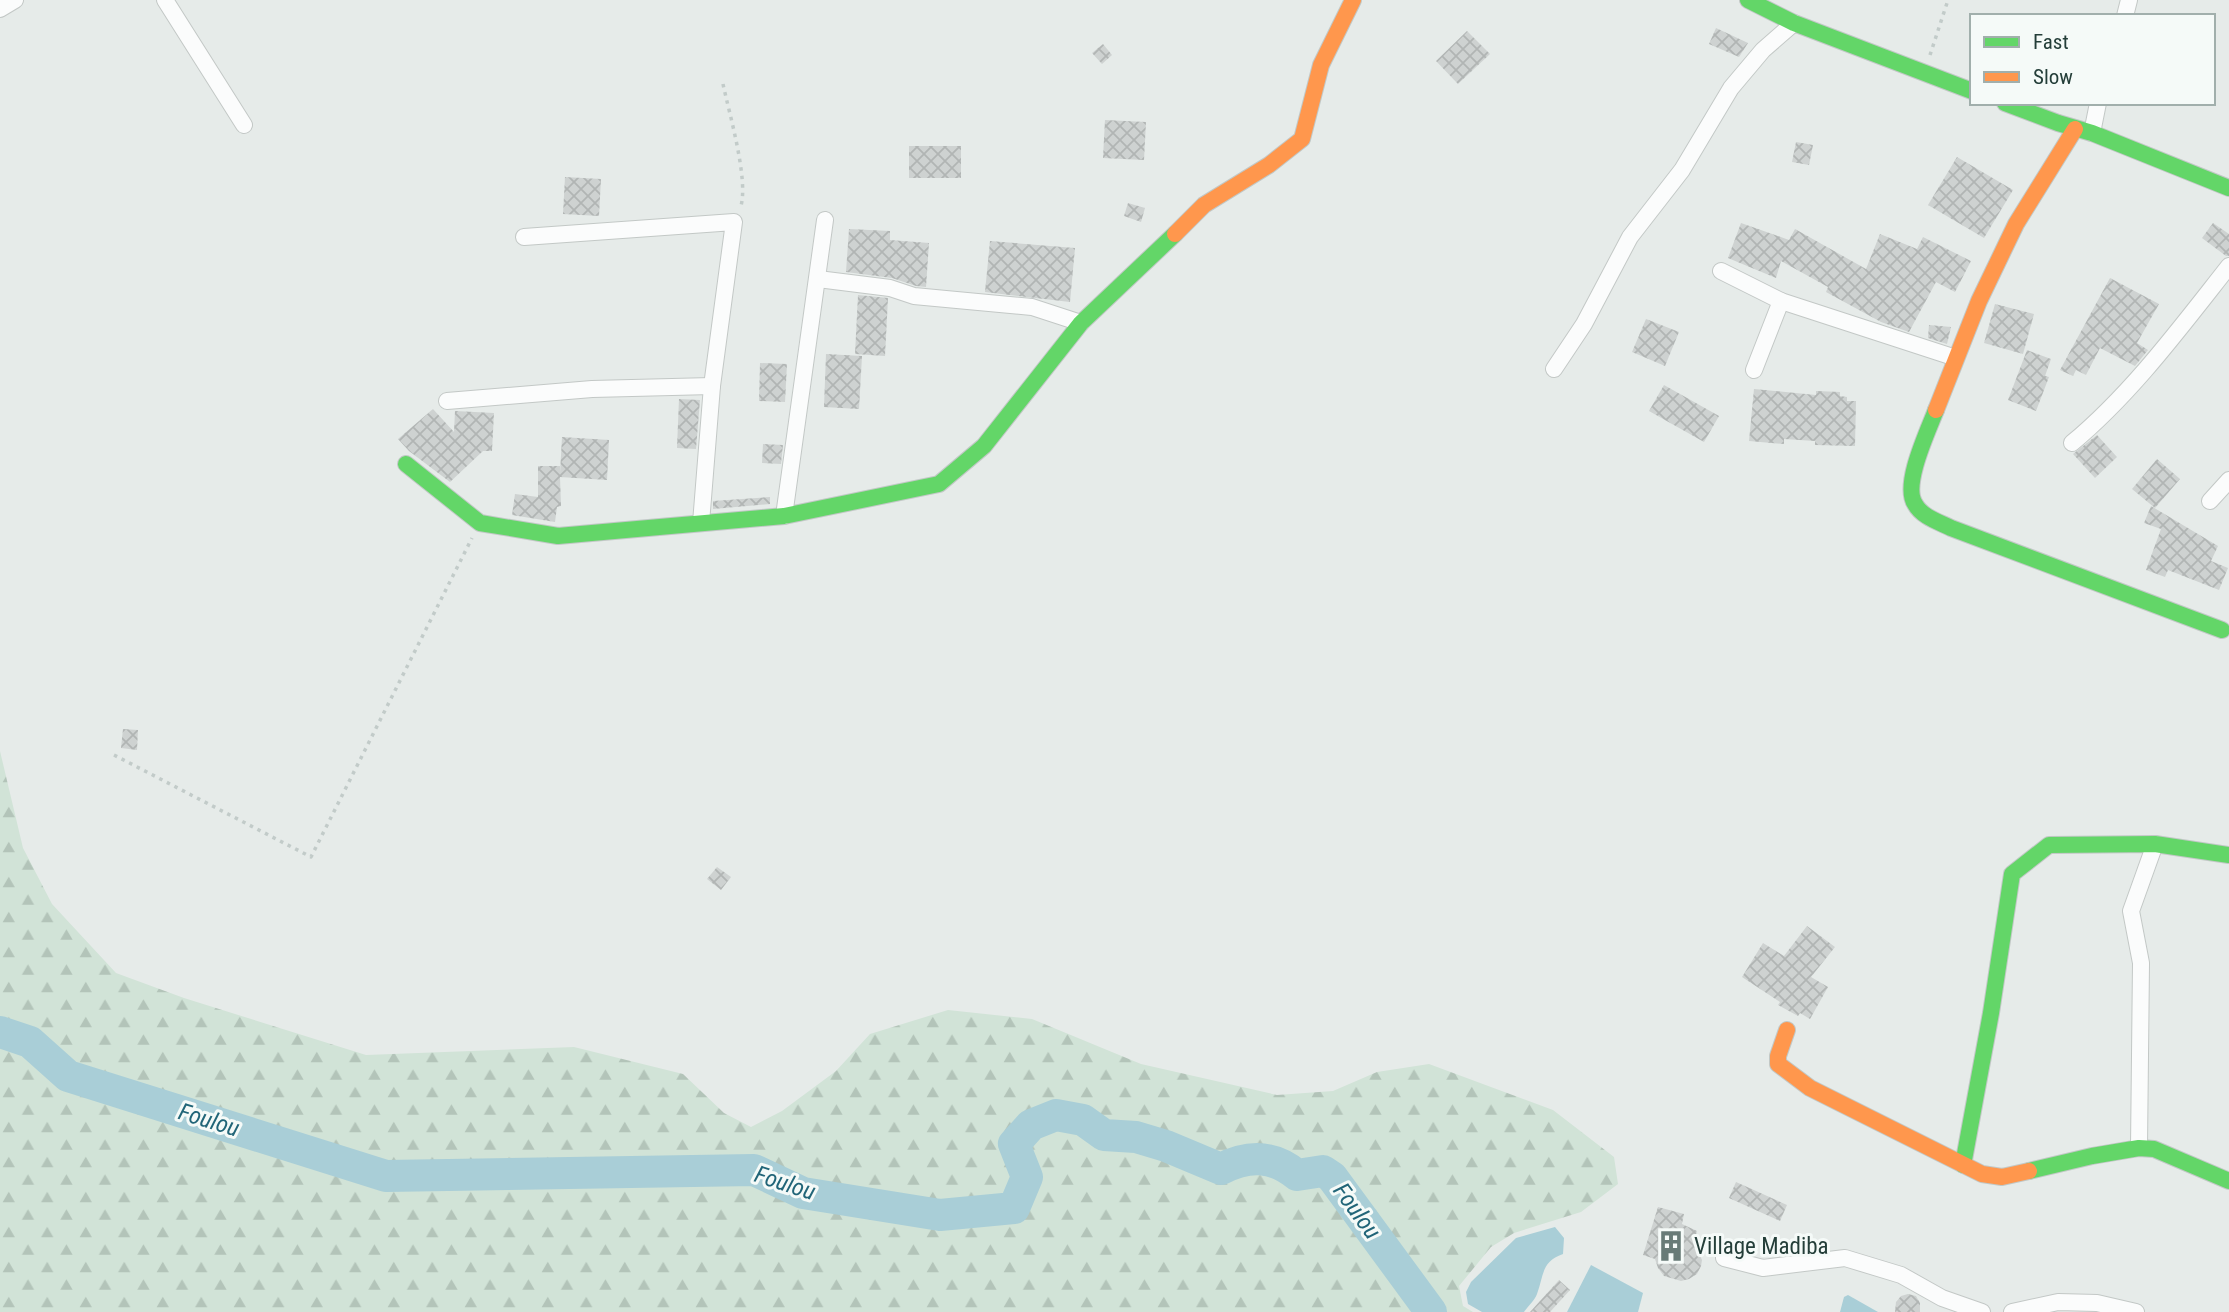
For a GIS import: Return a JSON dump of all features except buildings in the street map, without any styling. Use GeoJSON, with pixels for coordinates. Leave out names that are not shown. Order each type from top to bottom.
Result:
{"type":"FeatureCollection","features":[{"type":"Feature","properties":{"kind":"street"},"geometry":{"type":"LineString","coordinates":[[0,9],[15,0]]}},
{"type":"Feature","properties":{"kind":"street"},"geometry":{"type":"LineString","coordinates":[[165,0],[244,125]]}},
{"type":"Feature","properties":{"kind":"street"},"geometry":{"type":"LineString","coordinates":[[406,464],[480,523],[558,536],[784,516],[939,484],[984,446],[1081,323],[1204,205],[1269,165],[1302,139],[1321,65],[1353,0]]}},
{"type":"Feature","properties":{"kind":"street"},"geometry":{"type":"LineString","coordinates":[[1748,0],[1794,23],[1970,89]]}},
{"type":"Feature","properties":{"kind":"street"},"geometry":{"type":"LineString","coordinates":[[1554,369],[1584,324],[1630,236],[1682,170],[1731,88],[1763,50],[1794,23]]}},
{"type":"Feature","properties":{"kind":"street"},"geometry":{"type":"LineString","coordinates":[[2012,105],[2092,133],[2229,188]]}},
{"type":"Feature","properties":{"kind":"street"},"geometry":{"type":"LineString","coordinates":[[2092,133],[2098,105]]}},
{"type":"Feature","properties":{"kind":"street"},"geometry":{"type":"LineString","coordinates":[[2075,128],[2018,222],[1956,358],[1942,391],[1914,477],[1911,499],[1916,507],[1929,517],[1951,528],[2222,630]]}},
{"type":"Feature","properties":{"kind":"street"},"geometry":{"type":"LineString","coordinates":[[784,516],[825,220]]}},
{"type":"Feature","properties":{"kind":"street"},"geometry":{"type":"LineString","coordinates":[[524,236],[734,222],[712,386],[701,523]]}},
{"type":"Feature","properties":{"kind":"street"},"geometry":{"type":"LineString","coordinates":[[2072,443],[2104,416],[2181,327],[2229,266]]}},
{"type":"Feature","properties":{"kind":"street"},"geometry":{"type":"LineString","coordinates":[[1721,271],[1781,301],[1956,358]]}},
{"type":"Feature","properties":{"kind":"street"},"geometry":{"type":"LineString","coordinates":[[818,279],[890,288],[914,296],[1032,307],[1081,323]]}},
{"type":"Feature","properties":{"kind":"street"},"geometry":{"type":"LineString","coordinates":[[1754,370],[1781,301]]}},
{"type":"Feature","properties":{"kind":"street"},"geometry":{"type":"LineString","coordinates":[[447,401],[592,389],[712,386]]}},
{"type":"Feature","properties":{"kind":"street"},"geometry":{"type":"LineString","coordinates":[[2210,501],[2229,480]]}},
{"type":"Feature","properties":{"kind":"street"},"geometry":{"type":"LineString","coordinates":[[1963,1165],[1991,1013],[2012,874],[2049,845],[2155,844],[2229,855]]}},
{"type":"Feature","properties":{"kind":"street"},"geometry":{"type":"LineString","coordinates":[[2139,1148],[2141,963],[2131,911],[2155,844]]}},
{"type":"Feature","properties":{"kind":"street"},"geometry":{"type":"LineString","coordinates":[[1787,1030],[1778,1064],[1787,1072],[1810,1088],[1982,1174],[2002,1177],[2139,1148],[2154,1149],[2229,1181]]}},
{"type":"Feature","properties":{"kind":"street"},"geometry":{"type":"LineString","coordinates":[[1724,1258],[1763,1268],[1844,1258],[1901,1275],[1942,1298],[1982,1312]]}},
{"type":"Feature","properties":{"kind":"street"},"geometry":{"type":"LineString","coordinates":[[2012,1312],[2058,1302],[2097,1303],[2136,1312]]}},
{"type":"Feature","properties":{"kind":"path"},"geometry":{"type":"LineString","coordinates":[[1924,72],[1948,0]]}},
{"type":"Feature","properties":{"kind":"path"},"geometry":{"type":"LineString","coordinates":[[723,84],[742,177],[742,203],[734,222]]}},
{"type":"Feature","properties":{"kind":"path"},"geometry":{"type":"LineString","coordinates":[[114,755],[311,857],[480,523]]}},
{"type":"Feature","properties":{"kind":"green space"},"geometry":{"type":"Polygon","coordinates":[[[0,751],[23,848],[52,904],[116,973],[184,998],[366,1055],[574,1047],[683,1074],[724,1113],[751,1127],[782,1111],[836,1071],[870,1034],[948,1010],[1032,1019],[1141,1064],[1277,1095],[1333,1091],[1377,1072],[1429,1064],[1553,1110],[1614,1157],[1618,1184],[1581,1212],[1514,1233],[1491,1247],[1459,1286],[1463,1306],[1473,1312],[0,1312],[0,751]]]}},
{"type":"Feature","properties":{"kind":"water"},"geometry":{"type":"Polygon","coordinates":[[[1555,1227],[1564,1238],[1563,1254],[1547,1265],[1536,1296],[1524,1312],[1482,1312],[1468,1304],[1466,1292],[1471,1282],[1516,1238],[1555,1227]]]}},
{"type":"Feature","properties":{"kind":"water"},"geometry":{"type":"Polygon","coordinates":[[[1591,1265],[1643,1293],[1638,1312],[1567,1312],[1591,1265]]]}},
{"type":"Feature","properties":{"kind":"water"},"geometry":{"type":"Polygon","coordinates":[[[1848,1295],[1878,1312],[1840,1312],[1844,1297],[1848,1295]]]}},
{"type":"Feature","properties":{"kind":"waterway","name":"Foulou"},"geometry":{"type":"LineString","coordinates":[[0,1032],[30,1042],[68,1076],[386,1176],[754,1170],[803,1193],[940,1215],[1014,1208],[1027,1177],[1014,1144],[1031,1125],[1056,1115],[1083,1120],[1104,1135],[1136,1137],[1166,1146],[1221,1169],[1241,1161],[1260,1159],[1279,1164],[1297,1175],[1323,1171],[1332,1177],[1431,1312]]}},
{"type":"Feature","properties":{"kind":"traffic: fast"},"geometry":{"type":"LineString","coordinates":[[1748,0],[1794,23],[1970,90]]}},
{"type":"Feature","properties":{"kind":"traffic: fast"},"geometry":{"type":"LineString","coordinates":[[2010,105],[2092,133],[2229,188]]}},
{"type":"Feature","properties":{"kind":"traffic: fast"},"geometry":{"type":"LineString","coordinates":[[406,464],[480,523],[558,536],[784,516],[939,484],[984,446],[1081,323],[1175,234]]}},
{"type":"Feature","properties":{"kind":"traffic: fast"},"geometry":{"type":"LineString","coordinates":[[1936,410],[1918,458],[1912,484],[1915,504],[1931,519],[2222,630]]}},
{"type":"Feature","properties":{"kind":"traffic: fast"},"geometry":{"type":"LineString","coordinates":[[1963,1165],[1991,1013],[2012,874],[2049,845],[2155,844],[2229,855]]}},
{"type":"Feature","properties":{"kind":"traffic: fast"},"geometry":{"type":"LineString","coordinates":[[2029,1171],[2139,1148],[2154,1149],[2229,1181]]}},
{"type":"Feature","properties":{"kind":"traffic: slow"},"geometry":{"type":"LineString","coordinates":[[1175,234],[1204,205],[1269,165],[1302,139],[1321,65],[1353,0]]}},
{"type":"Feature","properties":{"kind":"traffic: slow"},"geometry":{"type":"LineString","coordinates":[[1936,410],[1979,301],[2016,224],[2075,129]]}},
{"type":"Feature","properties":{"kind":"traffic: slow"},"geometry":{"type":"LineString","coordinates":[[1787,1030],[1778,1064],[1810,1088],[1982,1174],[2002,1177],[2029,1171]]}},
{"type":"Feature","properties":{"kind":"place","name":"Village Madiba"},"geometry":{"type":"Point","coordinates":[1671,1246]}}]}
